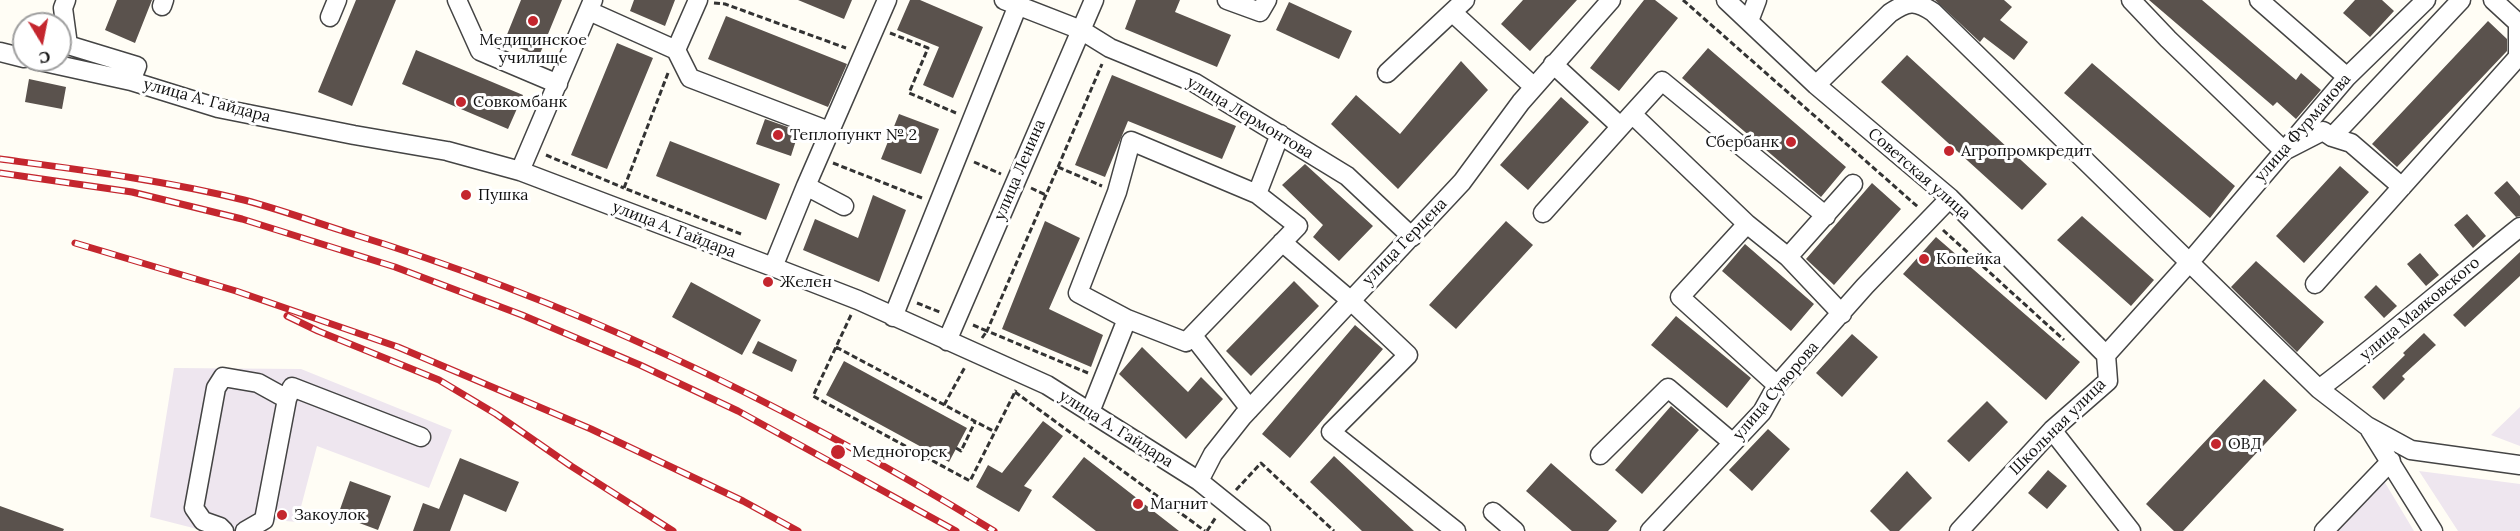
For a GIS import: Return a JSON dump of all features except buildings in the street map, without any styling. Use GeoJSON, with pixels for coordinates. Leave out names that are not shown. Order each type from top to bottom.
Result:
{"type":"FeatureCollection","features":[{"type":"Feature","properties":{"kind":"street"},"geometry":{"type":"LineString","coordinates":[[66,0],[63,8],[68,45],[137,66],[131,81]]}},
{"type":"Feature","properties":{"kind":"street"},"geometry":{"type":"LineString","coordinates":[[457,0],[480,51],[558,84]]}},
{"type":"Feature","properties":{"kind":"street"},"geometry":{"type":"LineString","coordinates":[[773,267],[829,131],[887,0]]}},
{"type":"Feature","properties":{"kind":"street","name":"улица Ленина"},"geometry":{"type":"LineString","coordinates":[[947,341],[1094,0]]}},
{"type":"Feature","properties":{"kind":"street"},"geometry":{"type":"LineString","coordinates":[[1227,0],[1260,12],[1267,0]]}},
{"type":"Feature","properties":{"kind":"street","name":"улица Герцена"},"geometry":{"type":"LineString","coordinates":[[1199,482],[1213,454],[1250,409],[1462,182],[1534,87],[1611,0]]}},
{"type":"Feature","properties":{"kind":"street","name":"Советская улица"},"geometry":{"type":"LineString","coordinates":[[1726,0],[1816,85],[1950,198],[2106,355]]}},
{"type":"Feature","properties":{"kind":"street"},"geometry":{"type":"LineString","coordinates":[[1749,21],[1757,0]]}},
{"type":"Feature","properties":{"kind":"street"},"geometry":{"type":"LineString","coordinates":[[2131,0],[2168,39],[2284,150],[2323,131],[2332,137],[2351,143],[2402,187]]}},
{"type":"Feature","properties":{"kind":"street"},"geometry":{"type":"LineString","coordinates":[[2259,0],[2347,76]]}},
{"type":"Feature","properties":{"kind":"street","name":"улица Фурманова"},"geometry":{"type":"LineString","coordinates":[[2188,264],[2347,76],[2426,0]]}},
{"type":"Feature","properties":{"kind":"street"},"geometry":{"type":"LineString","coordinates":[[2332,137],[2461,0]]}},
{"type":"Feature","properties":{"kind":"street"},"geometry":{"type":"LineString","coordinates":[[2315,284],[2518,57],[2518,23],[2493,0]]}},
{"type":"Feature","properties":{"kind":"street"},"geometry":{"type":"LineString","coordinates":[[676,50],[697,1]]}},
{"type":"Feature","properties":{"kind":"street"},"geometry":{"type":"LineString","coordinates":[[893,317],[1014,2]]}},
{"type":"Feature","properties":{"kind":"street","name":"улица Лермонтова"},"geometry":{"type":"LineString","coordinates":[[1014,2],[1081,30],[1110,48],[1195,83],[1347,176],[1412,237]]}},
{"type":"Feature","properties":{"kind":"street"},"geometry":{"type":"LineString","coordinates":[[1816,85],[1890,13],[1905,2],[1921,4],[1933,12],[2188,264],[2319,389],[2367,426],[2410,450],[2520,465]]}},
{"type":"Feature","properties":{"kind":"street"},"geometry":{"type":"LineString","coordinates":[[520,171],[591,5],[676,50],[690,78],[829,131]]}},
{"type":"Feature","properties":{"kind":"street"},"geometry":{"type":"LineString","coordinates":[[1387,73],[1458,6],[1534,87]]}},
{"type":"Feature","properties":{"kind":"street"},"geometry":{"type":"LineString","coordinates":[[1553,64],[1626,120],[1788,257],[1842,314]]}},
{"type":"Feature","properties":{"kind":"street","name":"улица А. Гайдара"},"geometry":{"type":"LineString","coordinates":[[72,68],[131,81],[218,108],[447,151],[520,171],[858,300],[1047,385],[1199,482],[1262,531]]}},
{"type":"Feature","properties":{"kind":"street"},"geometry":{"type":"LineString","coordinates":[[1543,213],[1662,81],[1826,216]]}},
{"type":"Feature","properties":{"kind":"street"},"geometry":{"type":"LineString","coordinates":[[1257,194],[1280,134]]}},
{"type":"Feature","properties":{"kind":"street"},"geometry":{"type":"LineString","coordinates":[[1131,141],[1257,194],[1298,226],[1186,342],[1127,319],[1078,293],[1117,192],[1131,141]]}},
{"type":"Feature","properties":{"kind":"street"},"geometry":{"type":"LineString","coordinates":[[1788,257],[1853,184]]}},
{"type":"Feature","properties":{"kind":"street"},"geometry":{"type":"LineString","coordinates":[[806,186],[844,206]]}},
{"type":"Feature","properties":{"kind":"street","name":"улица Суворова"},"geometry":{"type":"LineString","coordinates":[[1650,531],[1762,412],[1777,385],[1865,286],[1950,198]]}},
{"type":"Feature","properties":{"kind":"street"},"geometry":{"type":"LineString","coordinates":[[1747,224],[1680,297],[1777,385]]}},
{"type":"Feature","properties":{"kind":"street","name":"улица Маяковского"},"geometry":{"type":"LineString","coordinates":[[2319,389],[2374,348],[2435,294],[2520,227]]}},
{"type":"Feature","properties":{"kind":"street"},"geometry":{"type":"LineString","coordinates":[[1282,242],[1350,300],[1408,354],[1331,432],[1456,531]]}},
{"type":"Feature","properties":{"kind":"street","name":"Школьная улица"},"geometry":{"type":"LineString","coordinates":[[1959,531],[2052,430],[2108,381],[2106,355],[2188,264]]}},
{"type":"Feature","properties":{"kind":"street"},"geometry":{"type":"LineString","coordinates":[[1090,412],[1127,319]]}},
{"type":"Feature","properties":{"kind":"street"},"geometry":{"type":"LineString","coordinates":[[1192,336],[1250,409]]}},
{"type":"Feature","properties":{"kind":"street"},"geometry":{"type":"LineString","coordinates":[[224,531],[220,527],[203,521],[194,508],[216,388],[223,377],[258,383],[287,399]]}},
{"type":"Feature","properties":{"kind":"street"},"geometry":{"type":"LineString","coordinates":[[245,531],[264,520],[287,399],[292,387],[421,437]]}},
{"type":"Feature","properties":{"kind":"street"},"geometry":{"type":"LineString","coordinates":[[1600,455],[1668,388],[1733,443]]}},
{"type":"Feature","properties":{"kind":"street"},"geometry":{"type":"LineString","coordinates":[[2367,426],[2433,531]]}},
{"type":"Feature","properties":{"kind":"street"},"geometry":{"type":"LineString","coordinates":[[2052,430],[2131,531]]}},
{"type":"Feature","properties":{"kind":"street"},"geometry":{"type":"LineString","coordinates":[[2324,531],[2391,461]]}},
{"type":"Feature","properties":{"kind":"street"},"geometry":{"type":"LineString","coordinates":[[1493,512],[1515,531]]}},
{"type":"Feature","properties":{"kind":"path"},"geometry":{"type":"LineString","coordinates":[[1683,0],[1930,218],[2066,342]]}},
{"type":"Feature","properties":{"kind":"path"},"geometry":{"type":"LineString","coordinates":[[697,1],[725,4],[862,54]]}},
{"type":"Feature","properties":{"kind":"path"},"geometry":{"type":"LineString","coordinates":[[874,26],[928,48],[909,93],[961,116]]}},
{"type":"Feature","properties":{"kind":"path"},"geometry":{"type":"LineString","coordinates":[[1104,379],[987,331],[1110,48]]}},
{"type":"Feature","properties":{"kind":"path"},"geometry":{"type":"LineString","coordinates":[[624,188],[676,50]]}},
{"type":"Feature","properties":{"kind":"path"},"geometry":{"type":"LineString","coordinates":[[530,148],[746,236]]}},
{"type":"Feature","properties":{"kind":"path"},"geometry":{"type":"LineString","coordinates":[[957,154],[1046,195]]}},
{"type":"Feature","properties":{"kind":"path"},"geometry":{"type":"LineString","coordinates":[[818,157],[938,204]]}},
{"type":"Feature","properties":{"kind":"path"},"geometry":{"type":"LineString","coordinates":[[1058,167],[1117,192]]}},
{"type":"Feature","properties":{"kind":"path"},"geometry":{"type":"LineString","coordinates":[[858,300],[813,396],[970,481],[1024,375]]}},
{"type":"Feature","properties":{"kind":"path"},"geometry":{"type":"LineString","coordinates":[[836,347],[995,432]]}},
{"type":"Feature","properties":{"kind":"path"},"geometry":{"type":"LineString","coordinates":[[1015,392],[1205,531]]}},
{"type":"Feature","properties":{"kind":"path"},"geometry":{"type":"LineString","coordinates":[[956,448],[961,451],[975,422]]}},
{"type":"Feature","properties":{"kind":"path"},"geometry":{"type":"LineString","coordinates":[[1225,501],[1261,463],[1334,531]]}},
{"type":"Feature","properties":{"kind":"shaded area"},"geometry":{"type":"Polygon","coordinates":[[[174,368],[301,369],[452,430],[429,488],[317,446],[297,522],[275,520],[245,531],[205,531],[150,517],[174,368]]]}},
{"type":"Feature","properties":{"kind":"shaded area"},"geometry":{"type":"Polygon","coordinates":[[[2520,407],[2520,446],[2491,435],[2520,407]]]}},
{"type":"Feature","properties":{"kind":"shaded area"},"geometry":{"type":"Polygon","coordinates":[[[2419,471],[2520,484],[2520,531],[2458,531],[2419,471]]]}},
{"type":"Feature","properties":{"kind":"shaded area"},"geometry":{"type":"Polygon","coordinates":[[[2384,481],[2414,531],[2336,531],[2384,481]]]}},
{"type":"Feature","properties":{"kind":"railway"},"geometry":{"type":"LineString","coordinates":[[0,159],[153,181],[244,200],[431,260],[515,291],[598,324],[760,400],[839,441],[994,531]]}},
{"type":"Feature","properties":{"kind":"railway"},"geometry":{"type":"LineString","coordinates":[[0,173],[132,192],[242,219],[395,267],[522,315],[640,365],[738,411],[956,531]]}},
{"type":"Feature","properties":{"kind":"railway"},"geometry":{"type":"LineString","coordinates":[[75,243],[236,291],[398,347],[591,429],[743,501],[798,531]]}},
{"type":"Feature","properties":{"kind":"railway"},"geometry":{"type":"LineString","coordinates":[[287,316],[439,380],[496,414],[571,466],[673,531]]}},
{"type":"Feature","properties":{"kind":"place","name":"Медицинское училище"},"geometry":{"type":"Point","coordinates":[533,21]}},
{"type":"Feature","properties":{"kind":"place","name":"Совкомбанк"},"geometry":{"type":"Point","coordinates":[461,102]}},
{"type":"Feature","properties":{"kind":"place","name":"Теплопункт № 2"},"geometry":{"type":"Point","coordinates":[778,135]}},
{"type":"Feature","properties":{"kind":"place","name":"Сбербанк"},"geometry":{"type":"Point","coordinates":[1791,142]}},
{"type":"Feature","properties":{"kind":"place","name":"Агропромкредит"},"geometry":{"type":"Point","coordinates":[1949,151]}},
{"type":"Feature","properties":{"kind":"place","name":"Пушка"},"geometry":{"type":"Point","coordinates":[466,195]}},
{"type":"Feature","properties":{"kind":"place","name":"Копейка"},"geometry":{"type":"Point","coordinates":[1924,259]}},
{"type":"Feature","properties":{"kind":"place","name":"Желен"},"geometry":{"type":"Point","coordinates":[768,282]}},
{"type":"Feature","properties":{"kind":"place","name":"ОВД"},"geometry":{"type":"Point","coordinates":[2216,444]}},
{"type":"Feature","properties":{"kind":"place","name":"Медногорск"},"geometry":{"type":"Point","coordinates":[838,452]}},
{"type":"Feature","properties":{"kind":"place","name":"Магнит"},"geometry":{"type":"Point","coordinates":[1138,504]}},
{"type":"Feature","properties":{"kind":"place","name":"Закоулок"},"geometry":{"type":"Point","coordinates":[282,515]}}]}
